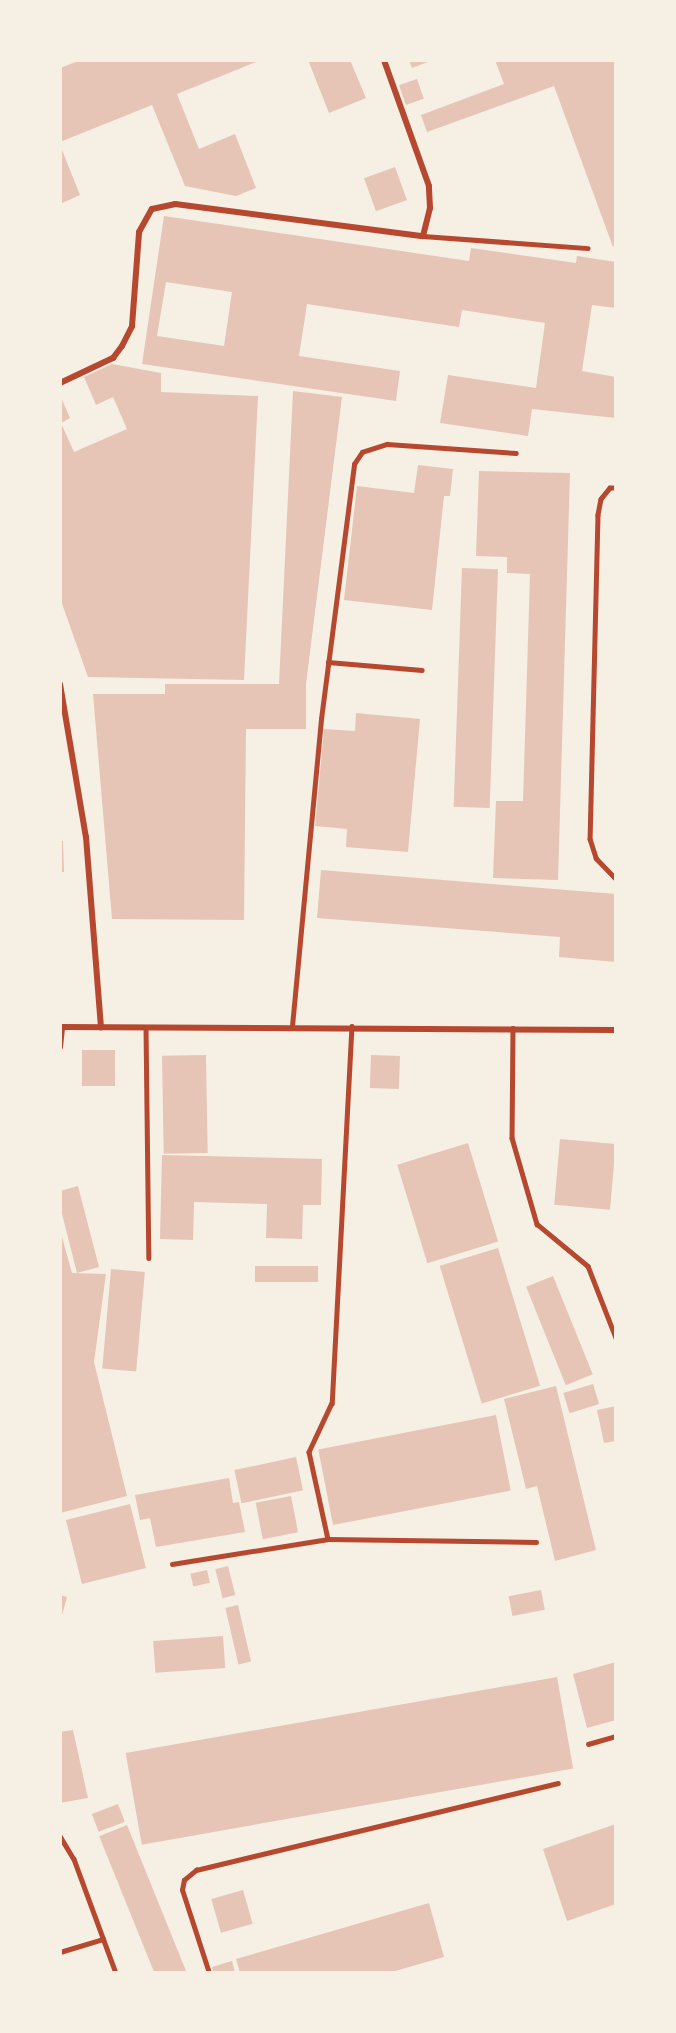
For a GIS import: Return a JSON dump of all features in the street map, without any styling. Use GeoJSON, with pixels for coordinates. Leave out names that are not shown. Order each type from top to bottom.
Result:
{"type":"FeatureCollection","features":[{"type":"Feature","properties":{"kind":"street"},"geometry":{"type":"LineString","coordinates":[[60,383],[113,358],[122,346],[132,326],[139,232],[152,209],[176,204],[423,236],[430,208],[429,186],[384,60]]}},
{"type":"Feature","properties":{"kind":"street"},"geometry":{"type":"LineString","coordinates":[[60,684],[86,837],[101,1027]]}},
{"type":"Feature","properties":{"kind":"street"},"geometry":{"type":"LineString","coordinates":[[61,1027],[352,1026],[616,1030]]}},
{"type":"Feature","properties":{"kind":"lane"},"geometry":{"type":"LineString","coordinates":[[423,236],[588,248]]}},
{"type":"Feature","properties":{"kind":"lane"},"geometry":{"type":"LineString","coordinates":[[292,1026],[328,662],[354,464],[362,452],[387,444],[516,453]]}},
{"type":"Feature","properties":{"kind":"lane"},"geometry":{"type":"LineString","coordinates":[[616,488],[610,488],[601,500],[598,515],[590,812],[590,839],[596,858],[616,879]]}},
{"type":"Feature","properties":{"kind":"lane"},"geometry":{"type":"LineString","coordinates":[[328,662],[423,670]]}},
{"type":"Feature","properties":{"kind":"lane"},"geometry":{"type":"LineString","coordinates":[[328,1539],[309,1452],[332,1403],[352,1026]]}},
{"type":"Feature","properties":{"kind":"lane"},"geometry":{"type":"LineString","coordinates":[[60,1047],[61,1027]]}},
{"type":"Feature","properties":{"kind":"lane"},"geometry":{"type":"LineString","coordinates":[[146,1027],[149,1258]]}},
{"type":"Feature","properties":{"kind":"lane"},"geometry":{"type":"LineString","coordinates":[[513,1028],[512,1138],[537,1224],[588,1266],[616,1338]]}},
{"type":"Feature","properties":{"kind":"lane"},"geometry":{"type":"LineString","coordinates":[[172,1564],[328,1539],[536,1542]]}},
{"type":"Feature","properties":{"kind":"lane"},"geometry":{"type":"LineString","coordinates":[[588,1744],[616,1736]]}},
{"type":"Feature","properties":{"kind":"lane"},"geometry":{"type":"LineString","coordinates":[[209,1973],[182,1890],[184,1880],[196,1870],[558,1783]]}},
{"type":"Feature","properties":{"kind":"lane"},"geometry":{"type":"LineString","coordinates":[[60,1836],[74,1859],[116,1973]]}},
{"type":"Feature","properties":{"kind":"lane"},"geometry":{"type":"LineString","coordinates":[[60,1952],[103,1939]]}},
{"type":"Feature","properties":{"kind":"building"},"geometry":{"type":"Polygon","coordinates":[[[81,60],[261,60],[177,94],[199,149],[235,134],[256,188],[236,196],[185,186],[152,105],[60,142],[60,68],[81,60]]]}},
{"type":"Feature","properties":{"kind":"building"},"geometry":{"type":"Polygon","coordinates":[[[308,60],[350,60],[366,98],[329,113],[308,60]]]}},
{"type":"Feature","properties":{"kind":"building"},"geometry":{"type":"Polygon","coordinates":[[[409,60],[433,60],[412,68],[409,60]]]}},
{"type":"Feature","properties":{"kind":"building"},"geometry":{"type":"Polygon","coordinates":[[[495,60],[616,60],[616,245],[613,247],[554,86],[427,132],[421,115],[504,84],[495,60]]]}},
{"type":"Feature","properties":{"kind":"building"},"geometry":{"type":"Polygon","coordinates":[[[417,79],[424,99],[406,105],[399,85],[417,79]]]}},
{"type":"Feature","properties":{"kind":"building"},"geometry":{"type":"Polygon","coordinates":[[[60,145],[80,195],[60,204],[60,145]]]}},
{"type":"Feature","properties":{"kind":"building"},"geometry":{"type":"Polygon","coordinates":[[[395,167],[407,200],[376,211],[364,178],[395,167]]]}},
{"type":"Feature","properties":{"kind":"building"},"geometry":{"type":"Polygon","coordinates":[[[164,216],[469,261],[471,248],[576,263],[577,256],[616,262],[616,308],[592,305],[582,371],[616,377],[616,418],[532,409],[528,436],[440,423],[448,375],[536,388],[545,323],[462,310],[459,327],[307,304],[299,356],[400,371],[396,401],[142,364],[164,216]],[[166,282],[157,336],[224,346],[232,292],[166,282]]]}},
{"type":"Feature","properties":{"kind":"building"},"geometry":{"type":"Polygon","coordinates":[[[112,364],[161,373],[161,392],[258,396],[244,680],[88,677],[60,598],[60,395],[70,418],[61,423],[74,452],[127,429],[113,397],[96,405],[84,377],[112,364]]]}},
{"type":"Feature","properties":{"kind":"building"},"geometry":{"type":"Polygon","coordinates":[[[293,391],[342,397],[306,684],[306,729],[246,729],[244,920],[112,919],[93,694],[165,694],[165,684],[279,684],[293,391]]]}},
{"type":"Feature","properties":{"kind":"building"},"geometry":{"type":"Polygon","coordinates":[[[418,465],[453,469],[450,496],[444,496],[432,610],[344,600],[357,486],[414,493],[418,465]]]}},
{"type":"Feature","properties":{"kind":"building"},"geometry":{"type":"Polygon","coordinates":[[[479,471],[570,473],[558,880],[493,878],[496,801],[523,801],[530,574],[507,573],[507,557],[476,556],[479,471]]]}},
{"type":"Feature","properties":{"kind":"building"},"geometry":{"type":"Polygon","coordinates":[[[462,568],[498,569],[490,808],[454,807],[462,568]]]}},
{"type":"Feature","properties":{"kind":"building"},"geometry":{"type":"Polygon","coordinates":[[[356,713],[420,719],[408,852],[346,847],[347,829],[315,826],[324,729],[355,731],[356,713]]]}},
{"type":"Feature","properties":{"kind":"building"},"geometry":{"type":"Polygon","coordinates":[[[60,841],[63,841],[64,872],[60,872],[60,841]]]}},
{"type":"Feature","properties":{"kind":"building"},"geometry":{"type":"Polygon","coordinates":[[[321,870],[616,894],[616,962],[559,957],[560,937],[317,918],[321,870]]]}},
{"type":"Feature","properties":{"kind":"building"},"geometry":{"type":"Polygon","coordinates":[[[82,1050],[115,1050],[115,1086],[82,1086],[82,1050]]]}},
{"type":"Feature","properties":{"kind":"building"},"geometry":{"type":"Polygon","coordinates":[[[206,1055],[208,1153],[164,1154],[162,1056],[206,1055]]]}},
{"type":"Feature","properties":{"kind":"building"},"geometry":{"type":"Polygon","coordinates":[[[371,1055],[400,1056],[399,1089],[370,1088],[371,1055]]]}},
{"type":"Feature","properties":{"kind":"building"},"geometry":{"type":"Polygon","coordinates":[[[560,1139],[616,1144],[610,1210],[554,1205],[560,1139]]]}},
{"type":"Feature","properties":{"kind":"building"},"geometry":{"type":"Polygon","coordinates":[[[468,1143],[498,1241],[427,1263],[397,1165],[468,1143]]]}},
{"type":"Feature","properties":{"kind":"building"},"geometry":{"type":"Polygon","coordinates":[[[162,1155],[322,1159],[321,1205],[303,1205],[302,1239],[266,1238],[267,1204],[194,1202],[193,1240],[160,1239],[162,1155]]]}},
{"type":"Feature","properties":{"kind":"building"},"geometry":{"type":"Polygon","coordinates":[[[78,1186],[99,1267],[77,1273],[60,1206],[60,1191],[78,1186]]]}},
{"type":"Feature","properties":{"kind":"building"},"geometry":{"type":"Polygon","coordinates":[[[60,1230],[72,1273],[106,1274],[94,1362],[127,1496],[60,1513],[60,1230]]]}},
{"type":"Feature","properties":{"kind":"building"},"geometry":{"type":"Polygon","coordinates":[[[498,1248],[540,1386],[482,1404],[440,1266],[498,1248]]]}},
{"type":"Feature","properties":{"kind":"building"},"geometry":{"type":"Polygon","coordinates":[[[255,1266],[318,1266],[318,1282],[255,1282],[255,1266]]]}},
{"type":"Feature","properties":{"kind":"building"},"geometry":{"type":"Polygon","coordinates":[[[111,1269],[145,1272],[136,1372],[102,1369],[111,1269]]]}},
{"type":"Feature","properties":{"kind":"building"},"geometry":{"type":"Polygon","coordinates":[[[553,1276],[593,1374],[566,1385],[526,1287],[553,1276]]]}},
{"type":"Feature","properties":{"kind":"building"},"geometry":{"type":"Polygon","coordinates":[[[593,1384],[599,1404],[569,1413],[563,1393],[593,1384]]]}},
{"type":"Feature","properties":{"kind":"building"},"geometry":{"type":"Polygon","coordinates":[[[556,1386],[596,1550],[555,1561],[537,1486],[526,1489],[504,1399],[556,1386]]]}},
{"type":"Feature","properties":{"kind":"building"},"geometry":{"type":"Polygon","coordinates":[[[616,1406],[616,1441],[604,1443],[597,1410],[616,1406]]]}},
{"type":"Feature","properties":{"kind":"building"},"geometry":{"type":"Polygon","coordinates":[[[496,1415],[511,1491],[333,1525],[318,1450],[496,1415]]]}},
{"type":"Feature","properties":{"kind":"building"},"geometry":{"type":"Polygon","coordinates":[[[296,1457],[303,1490],[241,1503],[234,1470],[296,1457]]]}},
{"type":"Feature","properties":{"kind":"building"},"geometry":{"type":"Polygon","coordinates":[[[229,1478],[233,1503],[239,1502],[245,1532],[156,1547],[150,1518],[140,1520],[135,1495],[229,1478]]]}},
{"type":"Feature","properties":{"kind":"building"},"geometry":{"type":"Polygon","coordinates":[[[291,1496],[298,1532],[263,1539],[256,1503],[291,1496]]]}},
{"type":"Feature","properties":{"kind":"building"},"geometry":{"type":"Polygon","coordinates":[[[130,1504],[146,1568],[82,1584],[66,1520],[130,1504]]]}},
{"type":"Feature","properties":{"kind":"building"},"geometry":{"type":"Polygon","coordinates":[[[228,1566],[235,1595],[223,1598],[215,1569],[228,1566]]]}},
{"type":"Feature","properties":{"kind":"building"},"geometry":{"type":"Polygon","coordinates":[[[207,1570],[210,1583],[193,1586],[190,1574],[207,1570]]]}},
{"type":"Feature","properties":{"kind":"building"},"geometry":{"type":"Polygon","coordinates":[[[541,1590],[545,1610],[512,1616],[509,1596],[541,1590]]]}},
{"type":"Feature","properties":{"kind":"building"},"geometry":{"type":"Polygon","coordinates":[[[60,1595],[67,1597],[61,1619],[60,1619],[60,1595]]]}},
{"type":"Feature","properties":{"kind":"building"},"geometry":{"type":"Polygon","coordinates":[[[238,1605],[251,1662],[238,1664],[225,1608],[238,1605]]]}},
{"type":"Feature","properties":{"kind":"building"},"geometry":{"type":"Polygon","coordinates":[[[223,1636],[225,1668],[155,1673],[153,1641],[223,1636]]]}},
{"type":"Feature","properties":{"kind":"building"},"geometry":{"type":"Polygon","coordinates":[[[616,1662],[616,1720],[587,1728],[573,1674],[616,1662]]]}},
{"type":"Feature","properties":{"kind":"building"},"geometry":{"type":"Polygon","coordinates":[[[557,1677],[573,1769],[142,1845],[126,1753],[557,1677]]]}},
{"type":"Feature","properties":{"kind":"building"},"geometry":{"type":"Polygon","coordinates":[[[73,1730],[88,1798],[60,1803],[60,1732],[73,1730]]]}},
{"type":"Feature","properties":{"kind":"building"},"geometry":{"type":"Polygon","coordinates":[[[118,1804],[125,1822],[99,1832],[92,1814],[118,1804]]]}},
{"type":"Feature","properties":{"kind":"building"},"geometry":{"type":"Polygon","coordinates":[[[616,1824],[616,1904],[567,1921],[543,1849],[616,1824]]]}},
{"type":"Feature","properties":{"kind":"building"},"geometry":{"type":"Polygon","coordinates":[[[127,1825],[187,1973],[154,1973],[99,1836],[127,1825]]]}},
{"type":"Feature","properties":{"kind":"building"},"geometry":{"type":"Polygon","coordinates":[[[243,1890],[253,1924],[221,1933],[211,1899],[243,1890]]]}},
{"type":"Feature","properties":{"kind":"building"},"geometry":{"type":"Polygon","coordinates":[[[429,1903],[444,1957],[388,1973],[240,1973],[236,1959],[429,1903]]]}},
{"type":"Feature","properties":{"kind":"building"},"geometry":{"type":"Polygon","coordinates":[[[232,1961],[235,1973],[214,1973],[212,1967],[232,1961]]]}}]}
